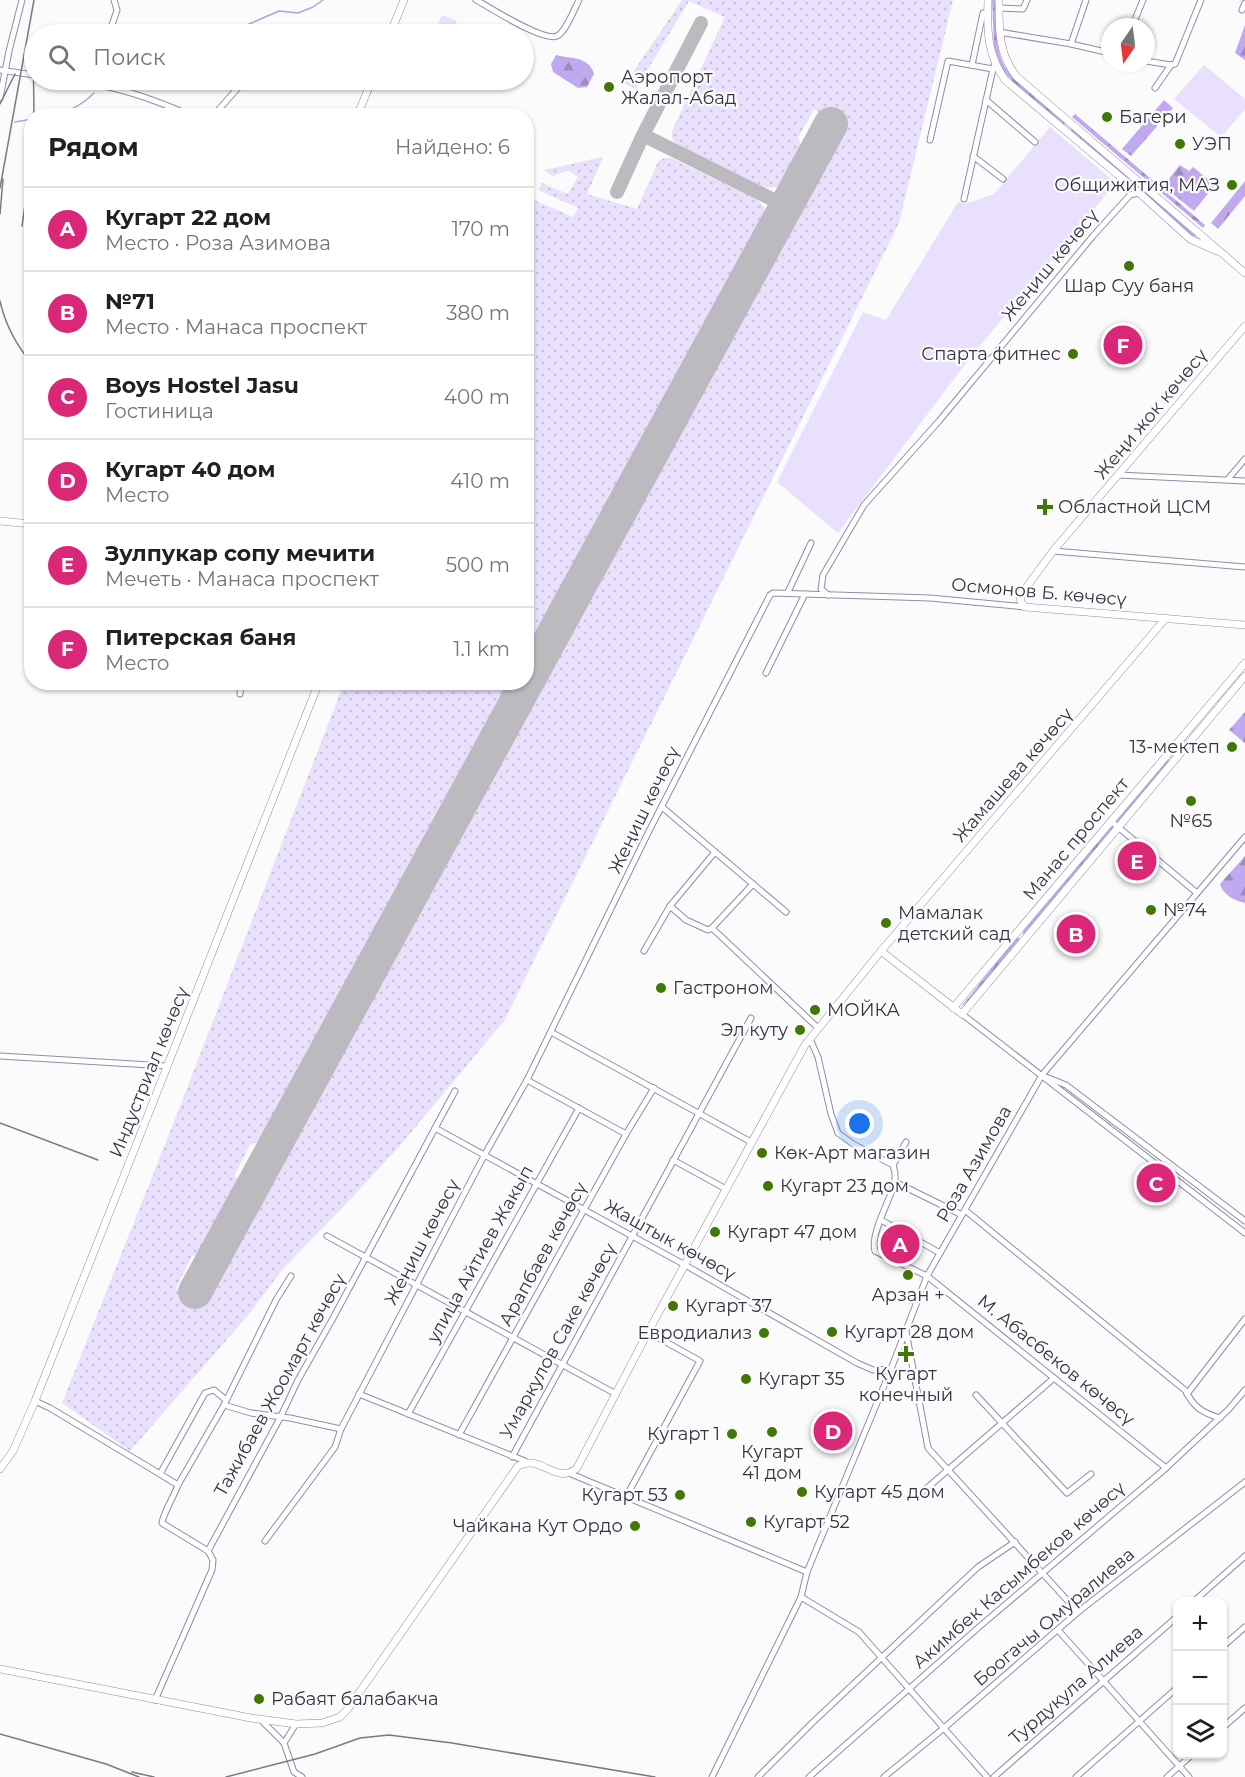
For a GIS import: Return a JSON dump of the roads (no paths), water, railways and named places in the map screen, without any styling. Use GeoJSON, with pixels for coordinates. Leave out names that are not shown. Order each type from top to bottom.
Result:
{"type":"FeatureCollection","features":[{"type":"Feature","properties":{"kind":"main road"},"geometry":{"type":"LineString","coordinates":[[988,0],[989,41],[994,67],[1005,80],[1129,184],[1190,239],[1220,253]]}},
{"type":"Feature","properties":{"kind":"main road"},"geometry":{"type":"LineString","coordinates":[[395,24],[405,1]]}},
{"type":"Feature","properties":{"kind":"main road"},"geometry":{"type":"LineString","coordinates":[[999,4],[1001,48],[1017,77],[1245,273]]}},
{"type":"Feature","properties":{"kind":"main road"},"geometry":{"type":"LineString","coordinates":[[360,108],[368,90]]}},
{"type":"Feature","properties":{"kind":"main road"},"geometry":{"type":"LineString","coordinates":[[1065,132],[1072,124]]}},
{"type":"Feature","properties":{"kind":"main road","name":"Жеңи жок көчөсү"},"geometry":{"type":"LineString","coordinates":[[1025,607],[1021,602],[1022,591],[1053,551],[1245,326]]}},
{"type":"Feature","properties":{"kind":"main road"},"geometry":{"type":"LineString","coordinates":[[0,521],[24,523]]}},
{"type":"Feature","properties":{"kind":"main road","name":"Осмонов Б. көчөсү"},"geometry":{"type":"LineString","coordinates":[[1025,607],[1245,625]]}},
{"type":"Feature","properties":{"kind":"main road","name":"Жамашева көчөсү"},"geometry":{"type":"LineString","coordinates":[[571,1474],[577,1468],[751,1142],[810,1039],[881,951],[1166,618]]}},
{"type":"Feature","properties":{"kind":"main road","name":"Манас проспект"},"geometry":{"type":"LineString","coordinates":[[953,1008],[1245,663]]}},
{"type":"Feature","properties":{"kind":"main road"},"geometry":{"type":"LineString","coordinates":[[881,951],[962,1014],[1245,677],[1238,671]]}},
{"type":"Feature","properties":{"kind":"main road","name":"Индустриал көчөсү"},"geometry":{"type":"LineString","coordinates":[[0,1469],[13,1451],[35,1401],[316,690]]}},
{"type":"Feature","properties":{"kind":"main road"},"geometry":{"type":"LineString","coordinates":[[1214,700],[1220,706]]}},
{"type":"Feature","properties":{"kind":"main road"},"geometry":{"type":"LineString","coordinates":[[1168,755],[1175,761]]}},
{"type":"Feature","properties":{"kind":"main road"},"geometry":{"type":"LineString","coordinates":[[0,1669],[259,1719],[296,1724],[322,1723],[340,1717],[518,1466],[525,1461],[563,1475],[571,1474]]}},
{"type":"Feature","properties":{"kind":"street"},"geometry":{"type":"LineString","coordinates":[[0,98],[2,70],[22,0]]}},
{"type":"Feature","properties":{"kind":"street"},"geometry":{"type":"LineString","coordinates":[[114,0],[117,10]]}},
{"type":"Feature","properties":{"kind":"street"},"geometry":{"type":"LineString","coordinates":[[112,24],[120,0]]}},
{"type":"Feature","properties":{"kind":"street"},"geometry":{"type":"LineString","coordinates":[[477,0],[520,24]]}},
{"type":"Feature","properties":{"kind":"street"},"geometry":{"type":"LineString","coordinates":[[534,31],[553,37],[558,36],[563,32],[579,0]]}},
{"type":"Feature","properties":{"kind":"street"},"geometry":{"type":"LineString","coordinates":[[999,4],[1023,9],[1027,0]]}},
{"type":"Feature","properties":{"kind":"street"},"geometry":{"type":"LineString","coordinates":[[1071,44],[1086,0]]}},
{"type":"Feature","properties":{"kind":"street"},"geometry":{"type":"LineString","coordinates":[[1136,18],[1143,0]]}},
{"type":"Feature","properties":{"kind":"street"},"geometry":{"type":"LineString","coordinates":[[1155,88],[1178,59],[1201,0]]}},
{"type":"Feature","properties":{"kind":"street"},"geometry":{"type":"LineString","coordinates":[[1242,10],[1245,3]]}},
{"type":"Feature","properties":{"kind":"street"},"geometry":{"type":"LineString","coordinates":[[972,65],[983,13]]}},
{"type":"Feature","properties":{"kind":"street"},"geometry":{"type":"LineString","coordinates":[[999,32],[1101,51]]}},
{"type":"Feature","properties":{"kind":"street"},"geometry":{"type":"LineString","coordinates":[[930,140],[948,61],[994,67],[964,199]]}},
{"type":"Feature","properties":{"kind":"street"},"geometry":{"type":"LineString","coordinates":[[1155,62],[1171,65]]}},
{"type":"Feature","properties":{"kind":"street"},"geometry":{"type":"LineString","coordinates":[[2,70],[24,73]]}},
{"type":"Feature","properties":{"kind":"street"},"geometry":{"type":"LineString","coordinates":[[126,90],[150,97],[174,108]]}},
{"type":"Feature","properties":{"kind":"street"},"geometry":{"type":"LineString","coordinates":[[220,108],[236,90]]}},
{"type":"Feature","properties":{"kind":"street"},"geometry":{"type":"LineString","coordinates":[[986,100],[1035,142]]}},
{"type":"Feature","properties":{"kind":"street"},"geometry":{"type":"LineString","coordinates":[[973,156],[1003,180]]}},
{"type":"Feature","properties":{"kind":"street"},"geometry":{"type":"LineString","coordinates":[[1129,184],[1130,195],[1139,193]]}},
{"type":"Feature","properties":{"kind":"street","name":"Жеңиш көчөсү"},"geometry":{"type":"LineString","coordinates":[[830,596],[821,589],[823,575],[864,505],[939,421],[1130,195]]}},
{"type":"Feature","properties":{"kind":"street"},"geometry":{"type":"LineString","coordinates":[[1228,479],[1245,459]]}},
{"type":"Feature","properties":{"kind":"street"},"geometry":{"type":"LineString","coordinates":[[1118,476],[1245,481]]}},
{"type":"Feature","properties":{"kind":"street"},"geometry":{"type":"LineString","coordinates":[[811,543],[788,592],[830,596]]}},
{"type":"Feature","properties":{"kind":"street"},"geometry":{"type":"LineString","coordinates":[[1053,551],[1245,567]]}},
{"type":"Feature","properties":{"kind":"street","name":"Жеңиш көчөсү"},"geometry":{"type":"LineString","coordinates":[[265,1541],[335,1448],[340,1429],[551,1032],[767,600],[773,592],[788,592]]}},
{"type":"Feature","properties":{"kind":"street"},"geometry":{"type":"LineString","coordinates":[[766,673],[805,594]]}},
{"type":"Feature","properties":{"kind":"street","name":"Осмонов Б. көчөсү"},"geometry":{"type":"LineString","coordinates":[[830,596],[930,598],[1025,607]]}},
{"type":"Feature","properties":{"kind":"street"},"geometry":{"type":"LineString","coordinates":[[240,690],[240,694]]}},
{"type":"Feature","properties":{"kind":"street"},"geometry":{"type":"LineString","coordinates":[[662,807],[786,912]]}},
{"type":"Feature","properties":{"kind":"street"},"geometry":{"type":"LineString","coordinates":[[1112,822],[1197,893]]}},
{"type":"Feature","properties":{"kind":"street","name":"Роза Азимова"},"geometry":{"type":"LineString","coordinates":[[715,1776],[801,1597],[807,1572],[927,1276],[1042,1075],[1245,837]]}},
{"type":"Feature","properties":{"kind":"street"},"geometry":{"type":"LineString","coordinates":[[644,951],[670,906],[715,852]]}},
{"type":"Feature","properties":{"kind":"street"},"geometry":{"type":"LineString","coordinates":[[670,906],[686,920],[708,930],[753,884]]}},
{"type":"Feature","properties":{"kind":"street"},"geometry":{"type":"LineString","coordinates":[[712,928],[818,1028]]}},
{"type":"Feature","properties":{"kind":"street"},"geometry":{"type":"LineString","coordinates":[[1017,932],[1026,939]]}},
{"type":"Feature","properties":{"kind":"street"},"geometry":{"type":"LineString","coordinates":[[962,1014],[1245,1233]]}},
{"type":"Feature","properties":{"kind":"street","name":"Умаркулов Саке көчөсү"},"geometry":{"type":"LineString","coordinates":[[512,1456],[751,1018]]}},
{"type":"Feature","properties":{"kind":"street"},"geometry":{"type":"LineString","coordinates":[[551,1032],[751,1142]]}},
{"type":"Feature","properties":{"kind":"street"},"geometry":{"type":"LineString","coordinates":[[810,1039],[818,1057],[831,1114],[838,1133],[853,1144],[893,1165]]}},
{"type":"Feature","properties":{"kind":"street"},"geometry":{"type":"LineString","coordinates":[[0,1056],[167,1066]]}},
{"type":"Feature","properties":{"kind":"street"},"geometry":{"type":"LineString","coordinates":[[1042,1075],[1066,1085],[1245,1221]]}},
{"type":"Feature","properties":{"kind":"street"},"geometry":{"type":"LineString","coordinates":[[526,1080],[626,1134]]}},
{"type":"Feature","properties":{"kind":"street","name":"Арапбаев көчөсү"},"geometry":{"type":"LineString","coordinates":[[459,1435],[626,1134],[654,1088]]}},
{"type":"Feature","properties":{"kind":"street","name":"Тажибаев Жоомарт көчөсү"},"geometry":{"type":"LineString","coordinates":[[155,1700],[212,1570],[213,1560],[208,1551],[455,1091]]}},
{"type":"Feature","properties":{"kind":"street","name":"улица Айтиев Жакып"},"geometry":{"type":"LineString","coordinates":[[408,1414],[579,1108]]}},
{"type":"Feature","properties":{"kind":"street","name":"Жаштык көчөсү"},"geometry":{"type":"LineString","coordinates":[[435,1128],[685,1264],[857,1364],[873,1370],[891,1369]]}},
{"type":"Feature","properties":{"kind":"street"},"geometry":{"type":"LineString","coordinates":[[906,1142],[893,1165],[895,1182],[881,1220],[940,1253]]}},
{"type":"Feature","properties":{"kind":"street"},"geometry":{"type":"LineString","coordinates":[[673,1160],[726,1189]]}},
{"type":"Feature","properties":{"kind":"street"},"geometry":{"type":"LineString","coordinates":[[895,1182],[964,1213],[1162,1372],[1187,1394],[1191,1403],[1198,1409],[1220,1418]]}},
{"type":"Feature","properties":{"kind":"street","name":"М. Абасбеков көчөсү"},"geometry":{"type":"LineString","coordinates":[[881,1220],[873,1245],[875,1251],[927,1276],[1166,1468]]}},
{"type":"Feature","properties":{"kind":"street"},"geometry":{"type":"LineString","coordinates":[[327,1236],[615,1394]]}},
{"type":"Feature","properties":{"kind":"street"},"geometry":{"type":"LineString","coordinates":[[208,1551],[162,1523],[178,1485],[225,1402],[276,1300],[291,1276]]}},
{"type":"Feature","properties":{"kind":"street"},"geometry":{"type":"LineString","coordinates":[[1187,1394],[1245,1319]]}},
{"type":"Feature","properties":{"kind":"street"},"geometry":{"type":"LineString","coordinates":[[906,1331],[928,1448],[1078,1612]]}},
{"type":"Feature","properties":{"kind":"street"},"geometry":{"type":"LineString","coordinates":[[626,1497],[700,1360],[648,1332]]}},
{"type":"Feature","properties":{"kind":"street"},"geometry":{"type":"LineString","coordinates":[[918,1496],[1054,1378]]}},
{"type":"Feature","properties":{"kind":"street"},"geometry":{"type":"LineString","coordinates":[[160,1474],[205,1393],[214,1390],[225,1402],[251,1413],[290,1418],[340,1429]]}},
{"type":"Feature","properties":{"kind":"street","name":"Акимбек Касымбеков көчөсү"},"geometry":{"type":"LineString","coordinates":[[809,1777],[1166,1468],[1220,1418],[1245,1390]]}},
{"type":"Feature","properties":{"kind":"street"},"geometry":{"type":"LineString","coordinates":[[359,1394],[525,1461]]}},
{"type":"Feature","properties":{"kind":"street"},"geometry":{"type":"LineString","coordinates":[[976,1395],[1067,1493],[1091,1474]]}},
{"type":"Feature","properties":{"kind":"street"},"geometry":{"type":"LineString","coordinates":[[35,1401],[178,1485]]}},
{"type":"Feature","properties":{"kind":"street"},"geometry":{"type":"LineString","coordinates":[[571,1474],[807,1572]]}},
{"type":"Feature","properties":{"kind":"street","name":"Боогачы Омуралиева"},"geometry":{"type":"LineString","coordinates":[[884,1777],[1078,1612],[1245,1482]]}},
{"type":"Feature","properties":{"kind":"street"},"geometry":{"type":"LineString","coordinates":[[758,1777],[882,1656],[978,1567],[1015,1542]]}},
{"type":"Feature","properties":{"kind":"street"},"geometry":{"type":"LineString","coordinates":[[1199,1597],[1245,1556]]}},
{"type":"Feature","properties":{"kind":"street"},"geometry":{"type":"LineString","coordinates":[[801,1597],[859,1632],[987,1777]]}},
{"type":"Feature","properties":{"kind":"street","name":"Турдукула Алиева"},"geometry":{"type":"LineString","coordinates":[[994,1777],[1173,1620]]}},
{"type":"Feature","properties":{"kind":"street"},"geometry":{"type":"LineString","coordinates":[[1227,1643],[1245,1627]]}},
{"type":"Feature","properties":{"kind":"street"},"geometry":{"type":"LineString","coordinates":[[1058,1630],[1189,1777]]}},
{"type":"Feature","properties":{"kind":"street"},"geometry":{"type":"LineString","coordinates":[[1076,1777],[1173,1691]]}},
{"type":"Feature","properties":{"kind":"street"},"geometry":{"type":"LineString","coordinates":[[1227,1724],[1245,1708]]}},
{"type":"Feature","properties":{"kind":"street"},"geometry":{"type":"LineString","coordinates":[[259,1719],[284,1743],[294,1772],[303,1777]]}},
{"type":"Feature","properties":{"kind":"street"},"geometry":{"type":"LineString","coordinates":[[284,1743],[296,1724]]}},
{"type":"Feature","properties":{"kind":"street"},"geometry":{"type":"LineString","coordinates":[[1167,1777],[1187,1759]]}},
{"type":"Feature","properties":{"kind":"waterway"},"geometry":{"type":"LineString","coordinates":[[249,24],[279,11],[298,13],[323,0]]}},
{"type":"Feature","properties":{"kind":"waterway"},"geometry":{"type":"LineString","coordinates":[[74,108],[94,93]]}},
{"type":"Feature","properties":{"kind":"waterway"},"geometry":{"type":"LineString","coordinates":[[15,122],[24,120]]}},
{"type":"Feature","properties":{"kind":"railway"},"geometry":{"type":"LineString","coordinates":[[30,24],[34,0]]}},
{"type":"Feature","properties":{"kind":"railway"},"geometry":{"type":"LineString","coordinates":[[0,188],[24,55]]}},
{"type":"Feature","properties":{"kind":"railway"},"geometry":{"type":"LineString","coordinates":[[0,104],[15,74]]}},
{"type":"Feature","properties":{"kind":"railway"},"geometry":{"type":"LineString","coordinates":[[34,90],[34,108]]}},
{"type":"Feature","properties":{"kind":"railway"},"geometry":{"type":"LineString","coordinates":[[0,214],[3,179]]}},
{"type":"Feature","properties":{"kind":"railway"},"geometry":{"type":"LineString","coordinates":[[22,226],[24,212]]}},
{"type":"Feature","properties":{"kind":"railway"},"geometry":{"type":"LineString","coordinates":[[0,301],[12,334],[24,354]]}},
{"type":"Feature","properties":{"kind":"railway"},"geometry":{"type":"LineString","coordinates":[[0,1123],[98,1160]]}},
{"type":"Feature","properties":{"kind":"railway"},"geometry":{"type":"LineString","coordinates":[[0,1734],[106,1764],[139,1777]]}},
{"type":"Feature","properties":{"kind":"railway"},"geometry":{"type":"LineString","coordinates":[[226,1777],[315,1754],[360,1738],[389,1735],[452,1743],[655,1777]]}},
{"type":"Feature","properties":{"kind":"railway"},"geometry":{"type":"LineString","coordinates":[[132,1772],[154,1777]]}},
{"type":"Feature","properties":{"kind":"place","name":"Аэропорт Жалал-Абад"},"geometry":{"type":"Point","coordinates":[609,87]}},
{"type":"Feature","properties":{"kind":"place","name":"Багери"},"geometry":{"type":"Point","coordinates":[1107,117]}},
{"type":"Feature","properties":{"kind":"place","name":"УЭП"},"geometry":{"type":"Point","coordinates":[1180,144]}},
{"type":"Feature","properties":{"kind":"place","name":"Общижития, МАЗ"},"geometry":{"type":"Point","coordinates":[1232,185]}},
{"type":"Feature","properties":{"kind":"place","name":"Шар Суу баня"},"geometry":{"type":"Point","coordinates":[1129,266]}},
{"type":"Feature","properties":{"kind":"place","name":"Питерская баня"},"geometry":{"type":"Point","coordinates":[1123,345]}},
{"type":"Feature","properties":{"kind":"place","name":"Спарта фитнес"},"geometry":{"type":"Point","coordinates":[1073,354]}},
{"type":"Feature","properties":{"kind":"place","name":"Областной ЦСМ"},"geometry":{"type":"Point","coordinates":[1045,507]}},
{"type":"Feature","properties":{"kind":"place","name":"13-мектеп"},"geometry":{"type":"Point","coordinates":[1232,747]}},
{"type":"Feature","properties":{"kind":"place","name":"№65"},"geometry":{"type":"Point","coordinates":[1191,801]}},
{"type":"Feature","properties":{"kind":"place","name":"Зулпукар сопу мечити"},"geometry":{"type":"Point","coordinates":[1137,861]}},
{"type":"Feature","properties":{"kind":"place","name":"№74"},"geometry":{"type":"Point","coordinates":[1151,910]}},
{"type":"Feature","properties":{"kind":"place","name":"Мамалак детский сад"},"geometry":{"type":"Point","coordinates":[886,923]}},
{"type":"Feature","properties":{"kind":"place","name":"№71"},"geometry":{"type":"Point","coordinates":[1076,934]}},
{"type":"Feature","properties":{"kind":"place","name":"Гастроном"},"geometry":{"type":"Point","coordinates":[661,988]}},
{"type":"Feature","properties":{"kind":"place","name":"МОЙКА"},"geometry":{"type":"Point","coordinates":[815,1010]}},
{"type":"Feature","properties":{"kind":"place","name":"Эл куту"},"geometry":{"type":"Point","coordinates":[800,1030]}},
{"type":"Feature","properties":{"kind":"place","name":"Көк-Арт магазин"},"geometry":{"type":"Point","coordinates":[762,1153]}},
{"type":"Feature","properties":{"kind":"place","name":"Boys Hostel Jasu"},"geometry":{"type":"Point","coordinates":[1156,1183]}},
{"type":"Feature","properties":{"kind":"place","name":"Кугарт 23 дом"},"geometry":{"type":"Point","coordinates":[768,1186]}},
{"type":"Feature","properties":{"kind":"place","name":"Кугарт 47 дом"},"geometry":{"type":"Point","coordinates":[715,1232]}},
{"type":"Feature","properties":{"kind":"place","name":"Кугарт 22 дом"},"geometry":{"type":"Point","coordinates":[900,1244]}},
{"type":"Feature","properties":{"kind":"place","name":"Арзан +"},"geometry":{"type":"Point","coordinates":[908,1275]}},
{"type":"Feature","properties":{"kind":"place","name":"Кугарт 37"},"geometry":{"type":"Point","coordinates":[673,1306]}},
{"type":"Feature","properties":{"kind":"place","name":"Кугарт 28 дом"},"geometry":{"type":"Point","coordinates":[832,1332]}},
{"type":"Feature","properties":{"kind":"place","name":"Евродиализ"},"geometry":{"type":"Point","coordinates":[764,1333]}},
{"type":"Feature","properties":{"kind":"place","name":"Кугарт конечный"},"geometry":{"type":"Point","coordinates":[906,1354]}},
{"type":"Feature","properties":{"kind":"place","name":"Кугарт 35"},"geometry":{"type":"Point","coordinates":[746,1379]}},
{"type":"Feature","properties":{"kind":"place","name":"Кугарт 40 дом"},"geometry":{"type":"Point","coordinates":[833,1431]}},
{"type":"Feature","properties":{"kind":"place","name":"Кугарт 41 дом"},"geometry":{"type":"Point","coordinates":[772,1432]}},
{"type":"Feature","properties":{"kind":"place","name":"Кугарт 1"},"geometry":{"type":"Point","coordinates":[732,1434]}},
{"type":"Feature","properties":{"kind":"place","name":"Кугарт 45 дом"},"geometry":{"type":"Point","coordinates":[802,1492]}},
{"type":"Feature","properties":{"kind":"place","name":"Кугарт 53"},"geometry":{"type":"Point","coordinates":[680,1495]}},
{"type":"Feature","properties":{"kind":"place","name":"Кугарт 52"},"geometry":{"type":"Point","coordinates":[751,1522]}},
{"type":"Feature","properties":{"kind":"place","name":"Чайкана Кут Ордо"},"geometry":{"type":"Point","coordinates":[635,1526]}},
{"type":"Feature","properties":{"kind":"place","name":"Рабаят балабакча"},"geometry":{"type":"Point","coordinates":[259,1699]}}]}
